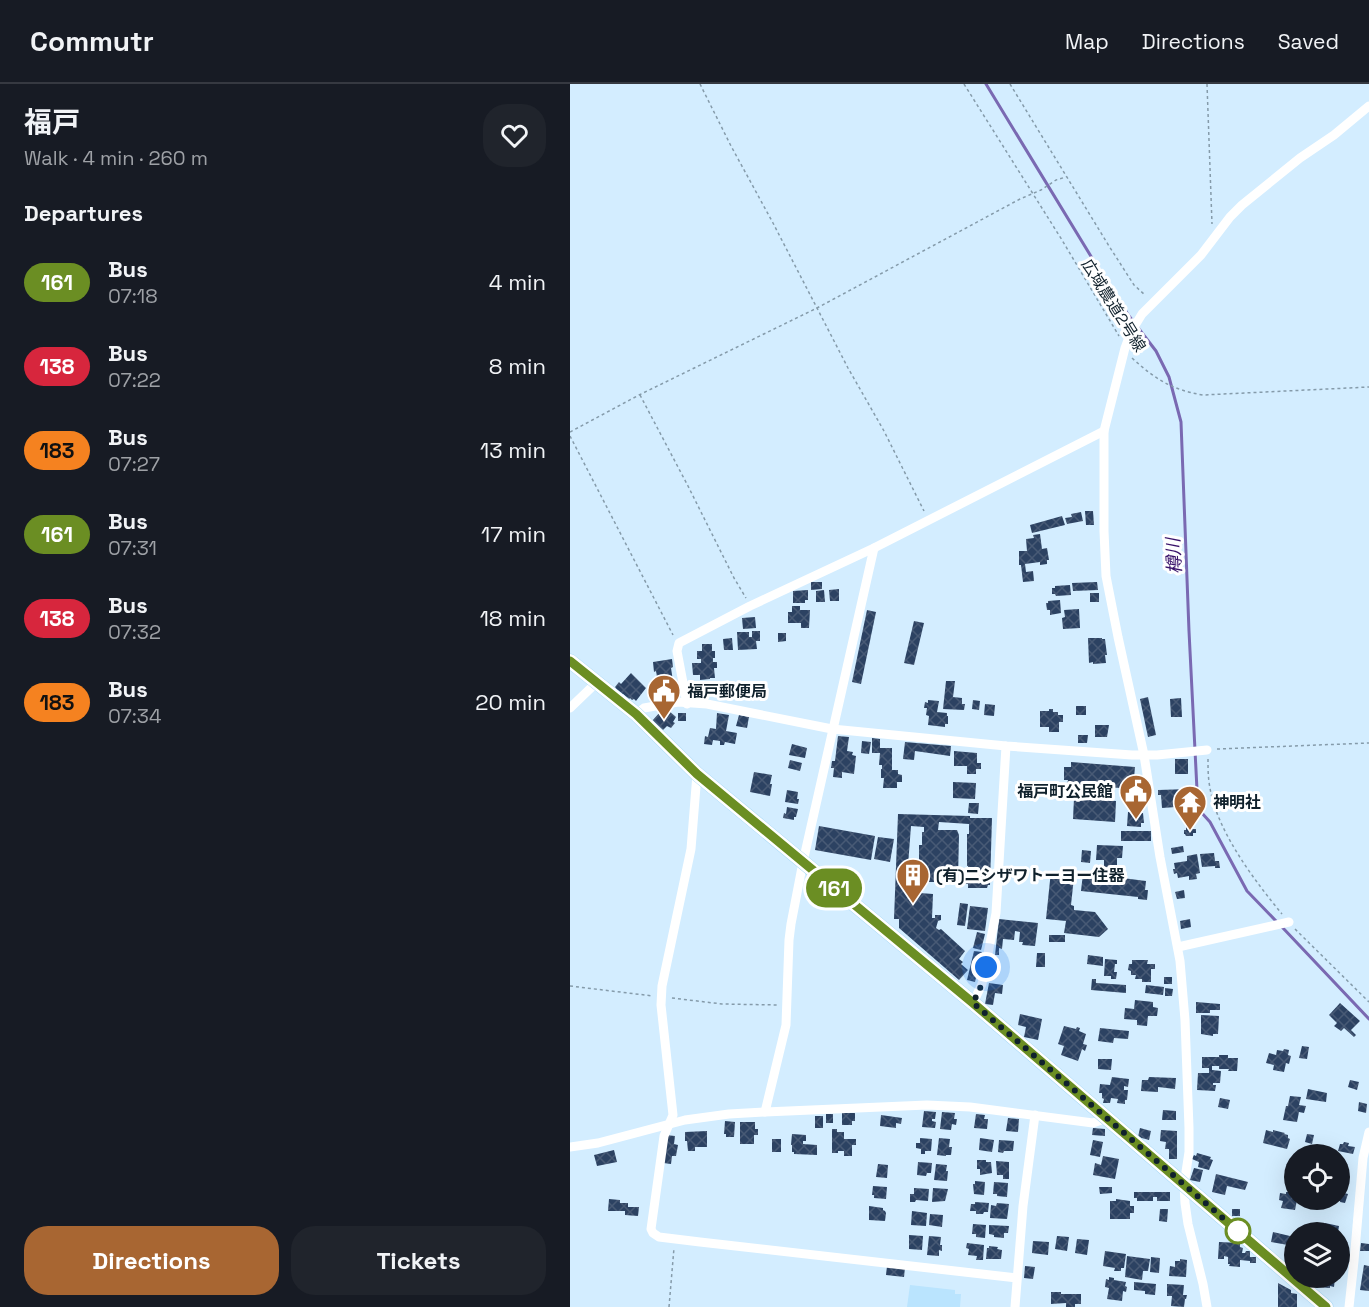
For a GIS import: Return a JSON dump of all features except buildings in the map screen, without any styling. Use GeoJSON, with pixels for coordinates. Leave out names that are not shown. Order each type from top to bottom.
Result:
{"type":"FeatureCollection","features":[{"type":"Feature","properties":{"kind":"main road"},"geometry":{"type":"LineString","coordinates":[[570,661],[636,714],[697,774],[973,1003],[1326,1307]]}},
{"type":"Feature","properties":{"kind":"street"},"geometry":{"type":"LineString","coordinates":[[1207,1307],[1188,1224],[1184,1185],[1189,1152],[1189,1128],[1182,980],[1178,947],[1160,857],[1144,755],[1106,576],[1104,431],[1125,348],[1142,314],[1201,255],[1242,205],[1369,106]]}},
{"type":"Feature","properties":{"kind":"street"},"geometry":{"type":"LineString","coordinates":[[687,704],[677,651],[679,643],[750,606],[874,548],[1104,431]]}},
{"type":"Feature","properties":{"kind":"street"},"geometry":{"type":"LineString","coordinates":[[765,1112],[786,1025],[789,940],[803,862],[874,548]]}},
{"type":"Feature","properties":{"kind":"street"},"geometry":{"type":"LineString","coordinates":[[570,708],[596,683]]}},
{"type":"Feature","properties":{"kind":"street"},"geometry":{"type":"LineString","coordinates":[[636,714],[644,708],[678,702],[717,705],[832,729],[1006,746],[1144,755],[1207,750]]}},
{"type":"Feature","properties":{"kind":"street"},"geometry":{"type":"LineString","coordinates":[[973,1003],[982,984],[996,913],[1006,746]]}},
{"type":"Feature","properties":{"kind":"street"},"geometry":{"type":"LineString","coordinates":[[697,774],[691,849],[662,986],[661,1005],[673,1115],[664,1136],[651,1228],[653,1233],[659,1237],[674,1239],[1017,1278]]}},
{"type":"Feature","properties":{"kind":"street"},"geometry":{"type":"LineString","coordinates":[[1178,947],[1285,923]]}},
{"type":"Feature","properties":{"kind":"street"},"geometry":{"type":"LineString","coordinates":[[570,1147],[598,1143],[685,1120],[765,1112],[927,1105],[970,1107],[1093,1123],[1107,1118]]}},
{"type":"Feature","properties":{"kind":"street"},"geometry":{"type":"LineString","coordinates":[[1015,1307],[1023,1206],[1035,1115]]}},
{"type":"Feature","properties":{"kind":"street"},"geometry":{"type":"LineString","coordinates":[[1349,1307],[1363,1158],[1369,1132]]}},
{"type":"Feature","properties":{"kind":"street"},"geometry":{"type":"LineString","coordinates":[[1359,1213],[1369,1217]]}},
{"type":"Feature","properties":{"kind":"path"},"geometry":{"type":"LineString","coordinates":[[700,84],[923,508]]}},
{"type":"Feature","properties":{"kind":"path","name":"広域農道2号線"},"geometry":{"type":"LineString","coordinates":[[964,84],[1062,240],[1130,356],[1145,370],[1163,383],[1186,392],[1203,395],[1369,387]]}},
{"type":"Feature","properties":{"kind":"path"},"geometry":{"type":"LineString","coordinates":[[1011,84],[1122,268],[1151,303]]}},
{"type":"Feature","properties":{"kind":"path"},"geometry":{"type":"LineString","coordinates":[[1207,84],[1213,239]]}},
{"type":"Feature","properties":{"kind":"path"},"geometry":{"type":"LineString","coordinates":[[570,432],[639,394],[817,308],[1056,180],[1066,177]]}},
{"type":"Feature","properties":{"kind":"path"},"geometry":{"type":"LineString","coordinates":[[639,394],[750,606]]}},
{"type":"Feature","properties":{"kind":"path"},"geometry":{"type":"LineString","coordinates":[[570,436],[679,643]]}},
{"type":"Feature","properties":{"kind":"path"},"geometry":{"type":"LineString","coordinates":[[1369,742],[1207,750],[1210,788],[1220,820],[1245,865],[1285,923],[1369,1002]]}},
{"type":"Feature","properties":{"kind":"path"},"geometry":{"type":"LineString","coordinates":[[570,986],[696,1002],[788,1005]]}},
{"type":"Feature","properties":{"kind":"path"},"geometry":{"type":"LineString","coordinates":[[669,1307],[674,1239]]}},
{"type":"Feature","properties":{"kind":"shaded area"},"geometry":{"type":"Polygon","coordinates":[[[910,1285],[955,1290],[955,1294],[961,1294],[960,1307],[907,1307],[910,1285]]]}},
{"type":"Feature","properties":{"kind":"waterway","name":"樽川"},"geometry":{"type":"LineString","coordinates":[[986,84],[1092,258],[1129,316],[1156,351],[1169,377],[1181,422],[1197,790],[1201,812],[1210,822],[1247,891],[1277,922]]}},
{"type":"Feature","properties":{"kind":"waterway","name":"樽川"},"geometry":{"type":"LineString","coordinates":[[1282,927],[1369,1019]]}},
{"type":"Feature","properties":{"kind":"bus line","name":"161"},"geometry":{"type":"LineString","coordinates":[[570,661],[636,714],[697,774],[973,1003],[1326,1307]]}},
{"type":"Feature","properties":{"kind":"place","name":"福戸郵便局"},"geometry":{"type":"Point","coordinates":[664,720]}},
{"type":"Feature","properties":{"kind":"place","name":"福戸町公民館"},"geometry":{"type":"Point","coordinates":[1136,820]}},
{"type":"Feature","properties":{"kind":"place","name":"神明社"},"geometry":{"type":"Point","coordinates":[1190,831]}},
{"type":"Feature","properties":{"kind":"place","name":"(有)ニシザワトーヨー住器"},"geometry":{"type":"Point","coordinates":[913,904]}},
{"type":"Feature","properties":{"kind":"route"},"geometry":{"type":"LineString","coordinates":[[986,967],[982,984],[973,1003],[1238,1231]]}}]}
